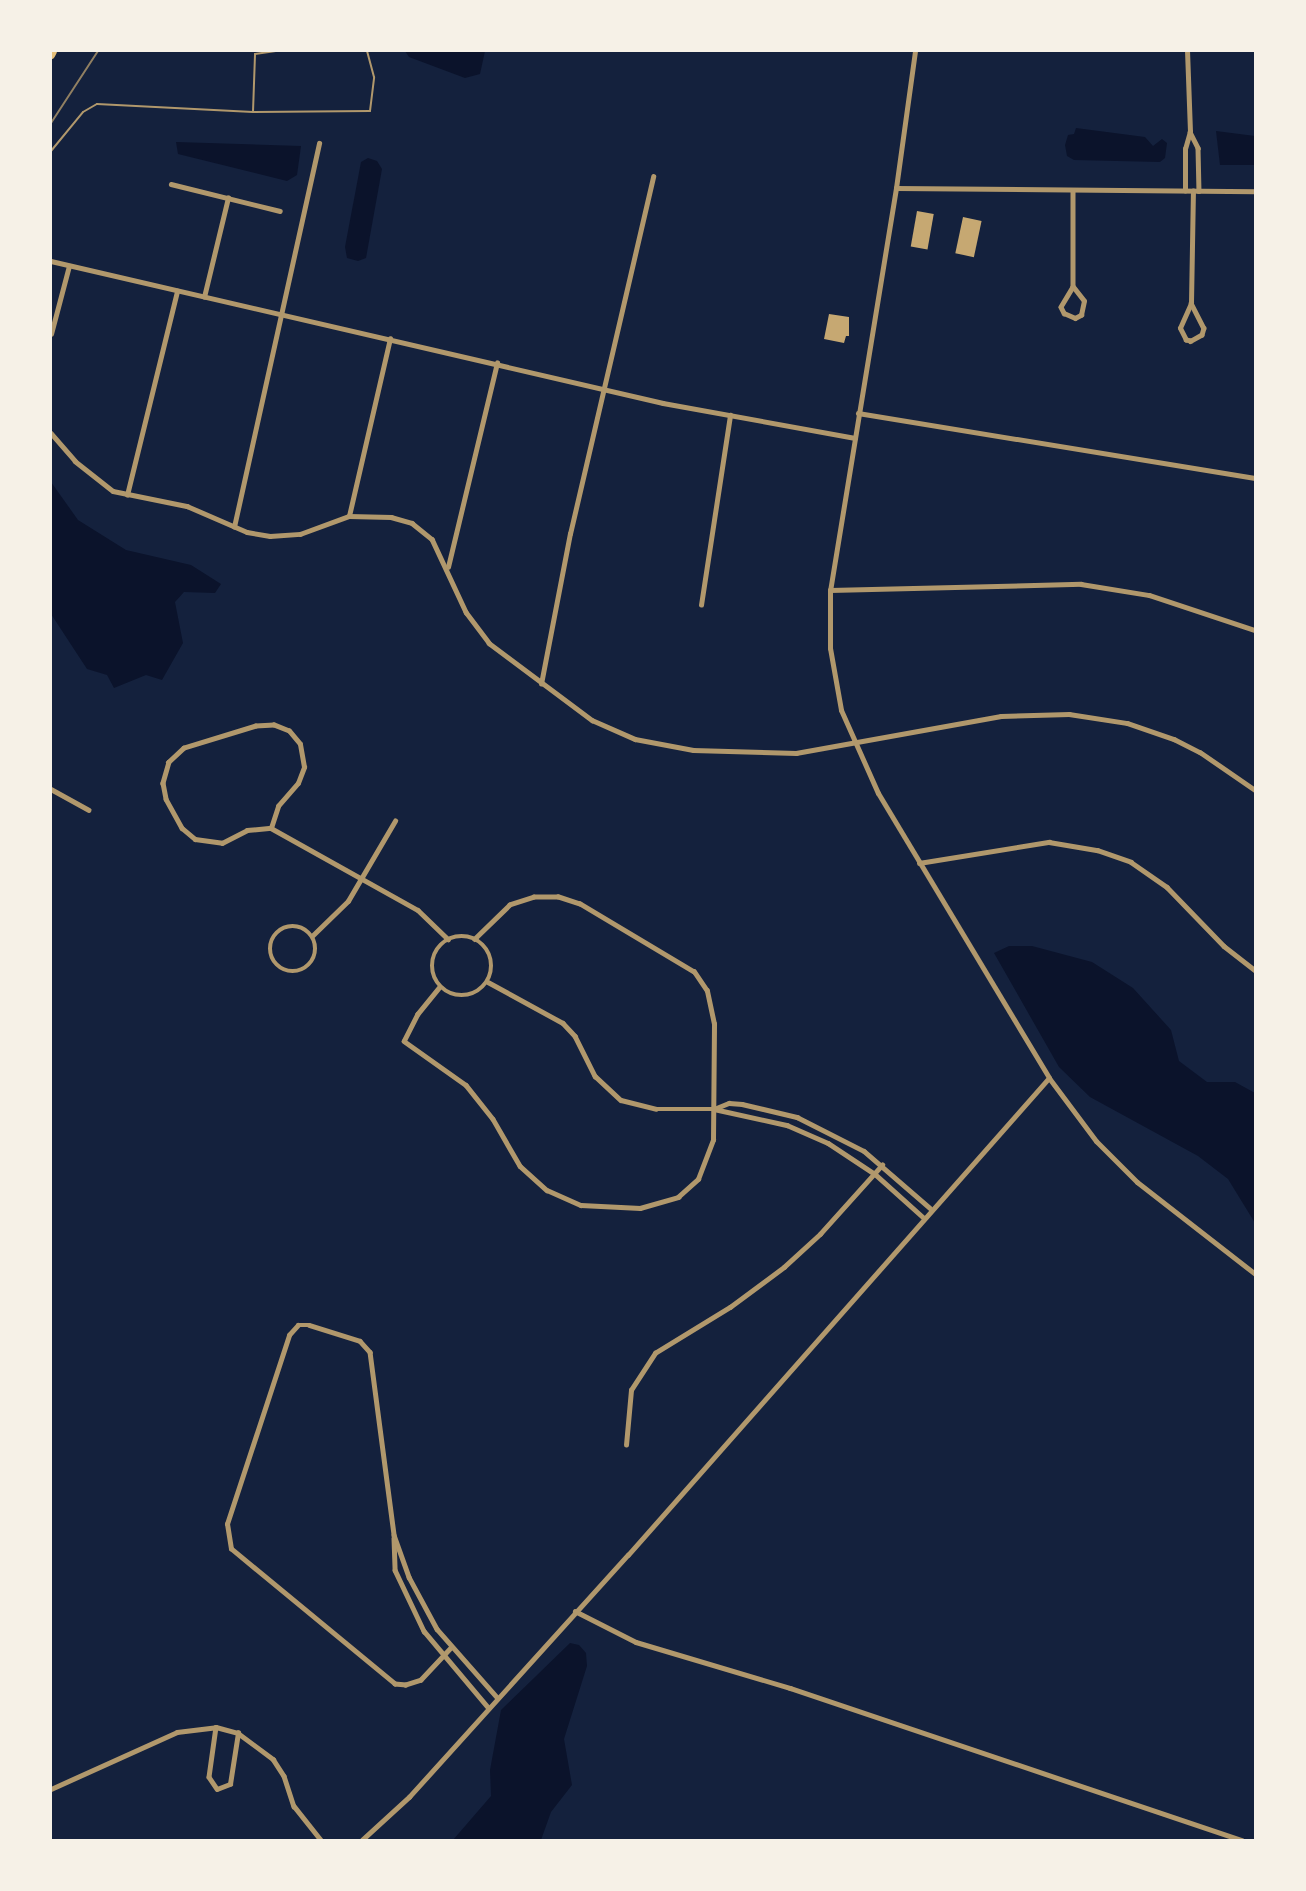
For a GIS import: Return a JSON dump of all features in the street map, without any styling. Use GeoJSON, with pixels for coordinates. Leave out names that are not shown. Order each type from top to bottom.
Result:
{"type":"FeatureCollection","features":[{"type":"Feature","properties":{"kind":"street"},"geometry":{"type":"LineString","coordinates":[[915,51],[896,188],[830,590],[832,669],[852,742],[919,863],[1049,1078],[1096,1141],[1137,1182],[1255,1274]]}},
{"type":"Feature","properties":{"kind":"street"},"geometry":{"type":"LineString","coordinates":[[1185,191],[1185,149],[1190,132],[1187,51]]}},
{"type":"Feature","properties":{"kind":"street"},"geometry":{"type":"LineString","coordinates":[[1190,132],[1198,148],[1199,191]]}},
{"type":"Feature","properties":{"kind":"street"},"geometry":{"type":"LineString","coordinates":[[234,527],[319,143]]}},
{"type":"Feature","properties":{"kind":"street"},"geometry":{"type":"LineString","coordinates":[[541,684],[570,534],[653,176]]}},
{"type":"Feature","properties":{"kind":"street"},"geometry":{"type":"LineString","coordinates":[[171,184],[280,211]]}},
{"type":"Feature","properties":{"kind":"street"},"geometry":{"type":"LineString","coordinates":[[896,188],[1255,191]]}},
{"type":"Feature","properties":{"kind":"street"},"geometry":{"type":"LineString","coordinates":[[1072,190],[1073,287],[1061,307],[1064,314],[1075,318],[1081,315],[1084,301],[1073,287]]}},
{"type":"Feature","properties":{"kind":"street"},"geometry":{"type":"LineString","coordinates":[[1191,303],[1204,328],[1202,335],[1191,341],[1186,340],[1180,328],[1191,303],[1193,191]]}},
{"type":"Feature","properties":{"kind":"street"},"geometry":{"type":"LineString","coordinates":[[204,297],[228,198]]}},
{"type":"Feature","properties":{"kind":"street"},"geometry":{"type":"LineString","coordinates":[[51,261],[282,316],[730,416],[855,438]]}},
{"type":"Feature","properties":{"kind":"street"},"geometry":{"type":"LineString","coordinates":[[51,334],[69,266]]}},
{"type":"Feature","properties":{"kind":"street"},"geometry":{"type":"LineString","coordinates":[[128,495],[177,291]]}},
{"type":"Feature","properties":{"kind":"street"},"geometry":{"type":"LineString","coordinates":[[349,516],[390,339]]}},
{"type":"Feature","properties":{"kind":"street"},"geometry":{"type":"LineString","coordinates":[[448,567],[497,363]]}},
{"type":"Feature","properties":{"kind":"street"},"geometry":{"type":"LineString","coordinates":[[858,413],[1255,478]]}},
{"type":"Feature","properties":{"kind":"street"},"geometry":{"type":"LineString","coordinates":[[701,605],[730,416]]}},
{"type":"Feature","properties":{"kind":"street"},"geometry":{"type":"LineString","coordinates":[[51,433],[101,485],[128,495],[187,506],[234,527],[286,536],[349,516],[384,516],[412,523],[432,539],[448,567],[478,632],[541,684],[614,732],[669,747],[796,753],[1001,716],[1069,714],[1127,723],[1174,739],[1200,752],[1255,790]]}},
{"type":"Feature","properties":{"kind":"street"},"geometry":{"type":"LineString","coordinates":[[830,590],[1081,584],[1149,595],[1255,630]]}},
{"type":"Feature","properties":{"kind":"street"},"geometry":{"type":"LineString","coordinates":[[271,828],[278,806],[298,783],[304,767],[300,744],[289,731],[274,725],[256,726],[184,748],[169,762],[163,783],[166,799],[182,828],[195,839],[222,843],[247,830],[271,828],[418,910],[448,939],[475,939],[510,906],[534,897],[558,897],[580,904],[681,962],[700,980],[711,1001],[714,1109],[713,1140],[706,1165],[678,1197],[646,1207],[581,1205],[547,1190],[528,1175],[466,1085],[404,1041],[418,1014],[440,987]]}},
{"type":"Feature","properties":{"kind":"street"},"geometry":{"type":"LineString","coordinates":[[51,789],[89,810]]}},
{"type":"Feature","properties":{"kind":"street"},"geometry":{"type":"LineString","coordinates":[[312,936],[341,909],[363,879],[395,821]]}},
{"type":"Feature","properties":{"kind":"street"},"geometry":{"type":"LineString","coordinates":[[919,863],[1049,842],[1097,850],[1131,862],[1167,887],[1224,946],[1255,970]]}},
{"type":"Feature","properties":{"kind":"street"},"geometry":{"type":"LineString","coordinates":[[285,927],[300,927],[312,936],[314,958],[305,968],[290,971],[273,959],[273,937],[285,927]]}},
{"type":"Feature","properties":{"kind":"street"},"geometry":{"type":"LineString","coordinates":[[448,939],[432,960],[434,978],[440,987],[464,996],[474,994],[488,982],[492,972],[489,953],[475,939]]}},
{"type":"Feature","properties":{"kind":"street"},"geometry":{"type":"LineString","coordinates":[[488,982],[563,1023],[575,1036],[596,1076],[621,1100],[656,1109],[714,1109],[803,1131],[840,1149],[874,1174],[923,1217]]}},
{"type":"Feature","properties":{"kind":"street"},"geometry":{"type":"LineString","coordinates":[[362,1840],[409,1797],[930,1208],[1049,1078]]}},
{"type":"Feature","properties":{"kind":"street"},"geometry":{"type":"LineString","coordinates":[[714,1109],[729,1103],[742,1104],[798,1117],[836,1134],[882,1166],[930,1208]]}},
{"type":"Feature","properties":{"kind":"street"},"geometry":{"type":"LineString","coordinates":[[626,1445],[631,1390],[651,1358],[784,1267],[882,1166]]}},
{"type":"Feature","properties":{"kind":"street"},"geometry":{"type":"LineString","coordinates":[[452,1647],[442,1655],[421,1680],[406,1685],[391,1682],[231,1549],[227,1524],[289,1335],[298,1326],[309,1325],[360,1341],[370,1352],[394,1535],[416,1594],[452,1647],[497,1696]]}},
{"type":"Feature","properties":{"kind":"street"},"geometry":{"type":"LineString","coordinates":[[394,1535],[392,1553],[402,1589],[424,1631],[488,1707]]}},
{"type":"Feature","properties":{"kind":"street"},"geometry":{"type":"LineString","coordinates":[[575,1611],[636,1642],[790,1688],[1242,1840]]}},
{"type":"Feature","properties":{"kind":"street"},"geometry":{"type":"LineString","coordinates":[[216,1726],[209,1777],[217,1790],[230,1784],[238,1733]]}},
{"type":"Feature","properties":{"kind":"street"},"geometry":{"type":"LineString","coordinates":[[51,1789],[186,1728],[216,1726],[238,1733],[279,1766],[294,1806],[321,1840]]}},
{"type":"Feature","properties":{"kind":"lane"},"geometry":{"type":"LineString","coordinates":[[253,112],[255,54],[276,51]]}},
{"type":"Feature","properties":{"kind":"lane"},"geometry":{"type":"LineString","coordinates":[[51,151],[83,112],[97,104],[253,112],[370,111],[374,77],[367,51]]}},
{"type":"Feature","properties":{"kind":"water"},"geometry":{"type":"Polygon","coordinates":[[[405,51],[485,51],[480,74],[465,78],[409,57],[405,51]]]}},
{"type":"Feature","properties":{"kind":"water"},"geometry":{"type":"Polygon","coordinates":[[[1076,128],[1145,137],[1153,146],[1162,139],[1167,143],[1165,158],[1160,162],[1074,160],[1067,156],[1065,145],[1068,135],[1074,134],[1076,128]]]}},
{"type":"Feature","properties":{"kind":"water"},"geometry":{"type":"Polygon","coordinates":[[[1216,131],[1255,136],[1255,165],[1220,165],[1216,131]]]}},
{"type":"Feature","properties":{"kind":"water"},"geometry":{"type":"Polygon","coordinates":[[[176,142],[301,146],[297,175],[287,181],[178,154],[176,142]]]}},
{"type":"Feature","properties":{"kind":"water"},"geometry":{"type":"Polygon","coordinates":[[[368,158],[377,161],[382,169],[366,258],[358,261],[347,258],[345,247],[361,162],[368,158]]]}},
{"type":"Feature","properties":{"kind":"water"},"geometry":{"type":"Polygon","coordinates":[[[51,482],[78,520],[126,550],[191,565],[221,584],[215,593],[184,592],[175,602],[183,643],[162,680],[146,675],[114,688],[107,675],[87,669],[51,614],[51,482]]]}},
{"type":"Feature","properties":{"kind":"water"},"geometry":{"type":"Polygon","coordinates":[[[1009,946],[1032,946],[1092,962],[1133,988],[1171,1030],[1179,1061],[1207,1082],[1235,1082],[1255,1093],[1255,1223],[1228,1179],[1198,1156],[1090,1097],[1059,1067],[994,953],[1009,946]]]}},
{"type":"Feature","properties":{"kind":"water"},"geometry":{"type":"Polygon","coordinates":[[[570,1643],[579,1645],[586,1653],[587,1666],[564,1739],[572,1785],[551,1812],[541,1840],[453,1840],[491,1796],[490,1770],[501,1710],[570,1643]]]}},
{"type":"Feature","properties":{"kind":"building"},"geometry":{"type":"Polygon","coordinates":[[[917,211],[934,214],[927,249],[911,246],[917,211]]]}},
{"type":"Feature","properties":{"kind":"building"},"geometry":{"type":"Polygon","coordinates":[[[963,217],[982,221],[974,257],[955,253],[963,217]]]}},
{"type":"Feature","properties":{"kind":"building"},"geometry":{"type":"Polygon","coordinates":[[[829,314],[849,317],[849,336],[846,336],[844,343],[824,339],[829,314]]]}},
{"type":"Feature","properties":{"kind":"railway"},"geometry":{"type":"LineString","coordinates":[[51,123],[98,51]]}}]}
